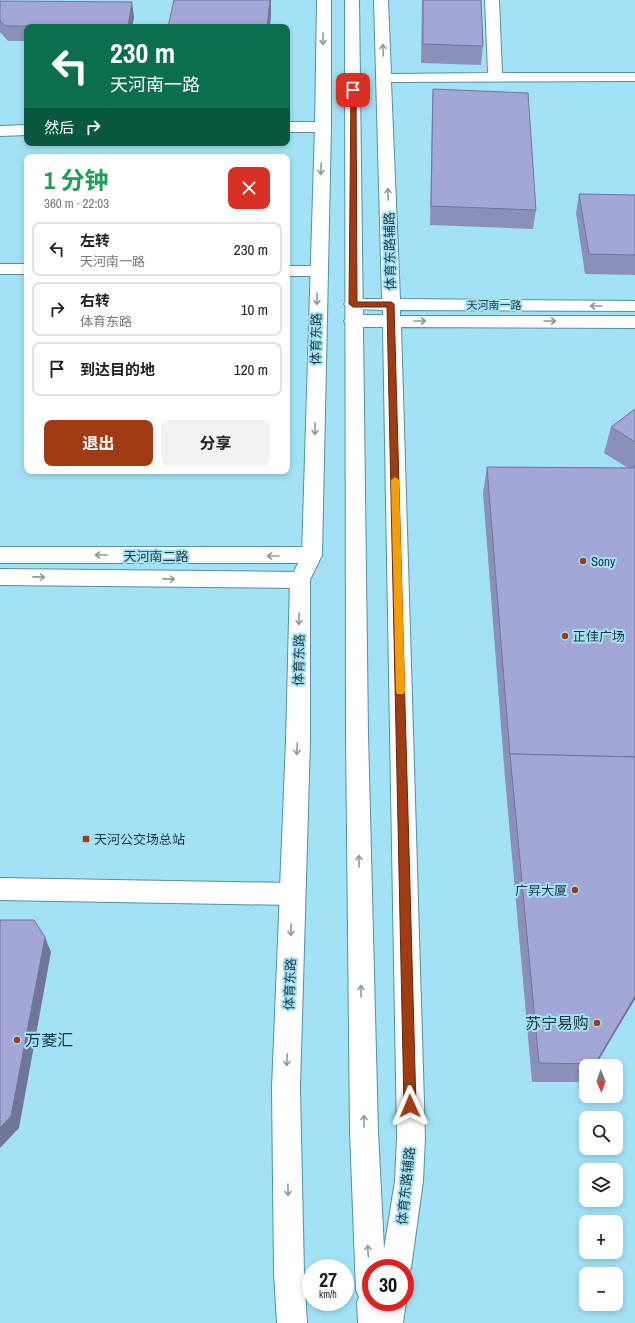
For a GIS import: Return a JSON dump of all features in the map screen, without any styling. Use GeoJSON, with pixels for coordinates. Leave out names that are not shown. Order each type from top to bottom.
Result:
{"type":"FeatureCollection","features":[{"type":"Feature","properties":{"kind":"street","name":"体育东路"},"geometry":{"type":"LineString","coordinates":[[292,1323],[289,1273],[286,1088],[298,740],[300,580],[312,555],[318,271],[323,127],[324,0]]}},
{"type":"Feature","properties":{"kind":"street"},"geometry":{"type":"LineString","coordinates":[[352,0],[357,750],[364,1124],[370,1259]]}},
{"type":"Feature","properties":{"kind":"street","name":"体育东路辅路"},"geometry":{"type":"LineString","coordinates":[[381,0],[391,313],[411,1137],[409,1181],[397,1259]]}},
{"type":"Feature","properties":{"kind":"street"},"geometry":{"type":"LineString","coordinates":[[492,0],[495,78]]}},
{"type":"Feature","properties":{"kind":"street"},"geometry":{"type":"LineString","coordinates":[[384,78],[635,77]]}},
{"type":"Feature","properties":{"kind":"street"},"geometry":{"type":"LineString","coordinates":[[290,127],[323,127]]}},
{"type":"Feature","properties":{"kind":"street"},"geometry":{"type":"LineString","coordinates":[[0,131],[24,130]]}},
{"type":"Feature","properties":{"kind":"street"},"geometry":{"type":"LineString","coordinates":[[0,269],[24,269]]}},
{"type":"Feature","properties":{"kind":"street"},"geometry":{"type":"LineString","coordinates":[[290,271],[318,271]]}},
{"type":"Feature","properties":{"kind":"street","name":"天河南一路"},"geometry":{"type":"LineString","coordinates":[[391,313],[635,306]]}},
{"type":"Feature","properties":{"kind":"street"},"geometry":{"type":"LineString","coordinates":[[353,313],[391,313],[635,322]]}},
{"type":"Feature","properties":{"kind":"street","name":"天河南二路"},"geometry":{"type":"LineString","coordinates":[[0,555],[312,555]]}},
{"type":"Feature","properties":{"kind":"street","name":"天河南二路"},"geometry":{"type":"LineString","coordinates":[[0,577],[300,580]]}},
{"type":"Feature","properties":{"kind":"street"},"geometry":{"type":"LineString","coordinates":[[0,889],[292,894]]}},
{"type":"Feature","properties":{"kind":"street"},"geometry":{"type":"LineString","coordinates":[[372,1311],[373,1323]]}},
{"type":"Feature","properties":{"kind":"street"},"geometry":{"type":"LineString","coordinates":[[388,1323],[390,1311]]}},
{"type":"Feature","properties":{"kind":"building"},"geometry":{"type":"Polygon","coordinates":[[[174,0],[270,0],[267,24],[169,24],[174,0]]]}},
{"type":"Feature","properties":{"kind":"building"},"geometry":{"type":"Polygon","coordinates":[[[423,0],[481,0],[483,46],[423,44],[423,0]]]}},
{"type":"Feature","properties":{"kind":"building"},"geometry":{"type":"Polygon","coordinates":[[[0,1],[132,2],[128,24],[24,24],[24,26],[5,26],[0,20],[0,1]]]}},
{"type":"Feature","properties":{"kind":"building"},"geometry":{"type":"Polygon","coordinates":[[[433,89],[528,93],[536,210],[431,206],[433,89]]]}},
{"type":"Feature","properties":{"kind":"building"},"geometry":{"type":"Polygon","coordinates":[[[579,194],[635,195],[635,255],[589,254],[579,194]]]}},
{"type":"Feature","properties":{"kind":"building"},"geometry":{"type":"Polygon","coordinates":[[[635,409],[635,442],[611,427],[635,409]]]}},
{"type":"Feature","properties":{"kind":"building","name":"正佳广场"},"geometry":{"type":"Polygon","coordinates":[[[635,465],[635,757],[510,755],[487,467],[633,468],[635,465]]]}},
{"type":"Feature","properties":{"kind":"building","name":"广昇大厦"},"geometry":{"type":"Polygon","coordinates":[[[510,754],[635,757],[635,996],[598,1059],[579,1059],[579,1064],[539,1063],[510,754]]]}},
{"type":"Feature","properties":{"kind":"building","name":"万菱汇"},"geometry":{"type":"Polygon","coordinates":[[[0,920],[34,920],[45,937],[11,1116],[0,1128],[0,920]]]}},
{"type":"Feature","properties":{"kind":"slow traffic"},"geometry":{"type":"LineString","coordinates":[[395,480],[400,691]]}},
{"type":"Feature","properties":{"kind":"place","name":"Sony"},"geometry":{"type":"Point","coordinates":[583,561]}},
{"type":"Feature","properties":{"kind":"place","name":"正佳广场"},"geometry":{"type":"Point","coordinates":[565,636]}},
{"type":"Feature","properties":{"kind":"place","name":"天河公交场总站"},"geometry":{"type":"Point","coordinates":[86,839]}},
{"type":"Feature","properties":{"kind":"place","name":"广昇大厦"},"geometry":{"type":"Point","coordinates":[575,890]}},
{"type":"Feature","properties":{"kind":"place","name":"苏宁易购"},"geometry":{"type":"Point","coordinates":[597,1023]}},
{"type":"Feature","properties":{"kind":"place","name":"万菱汇"},"geometry":{"type":"Point","coordinates":[17,1040]}},
{"type":"Feature","properties":{"kind":"route"},"geometry":{"type":"LineString","coordinates":[[353,90],[353,304],[391,304],[392,321],[392,395],[410,1106]]}}]}
